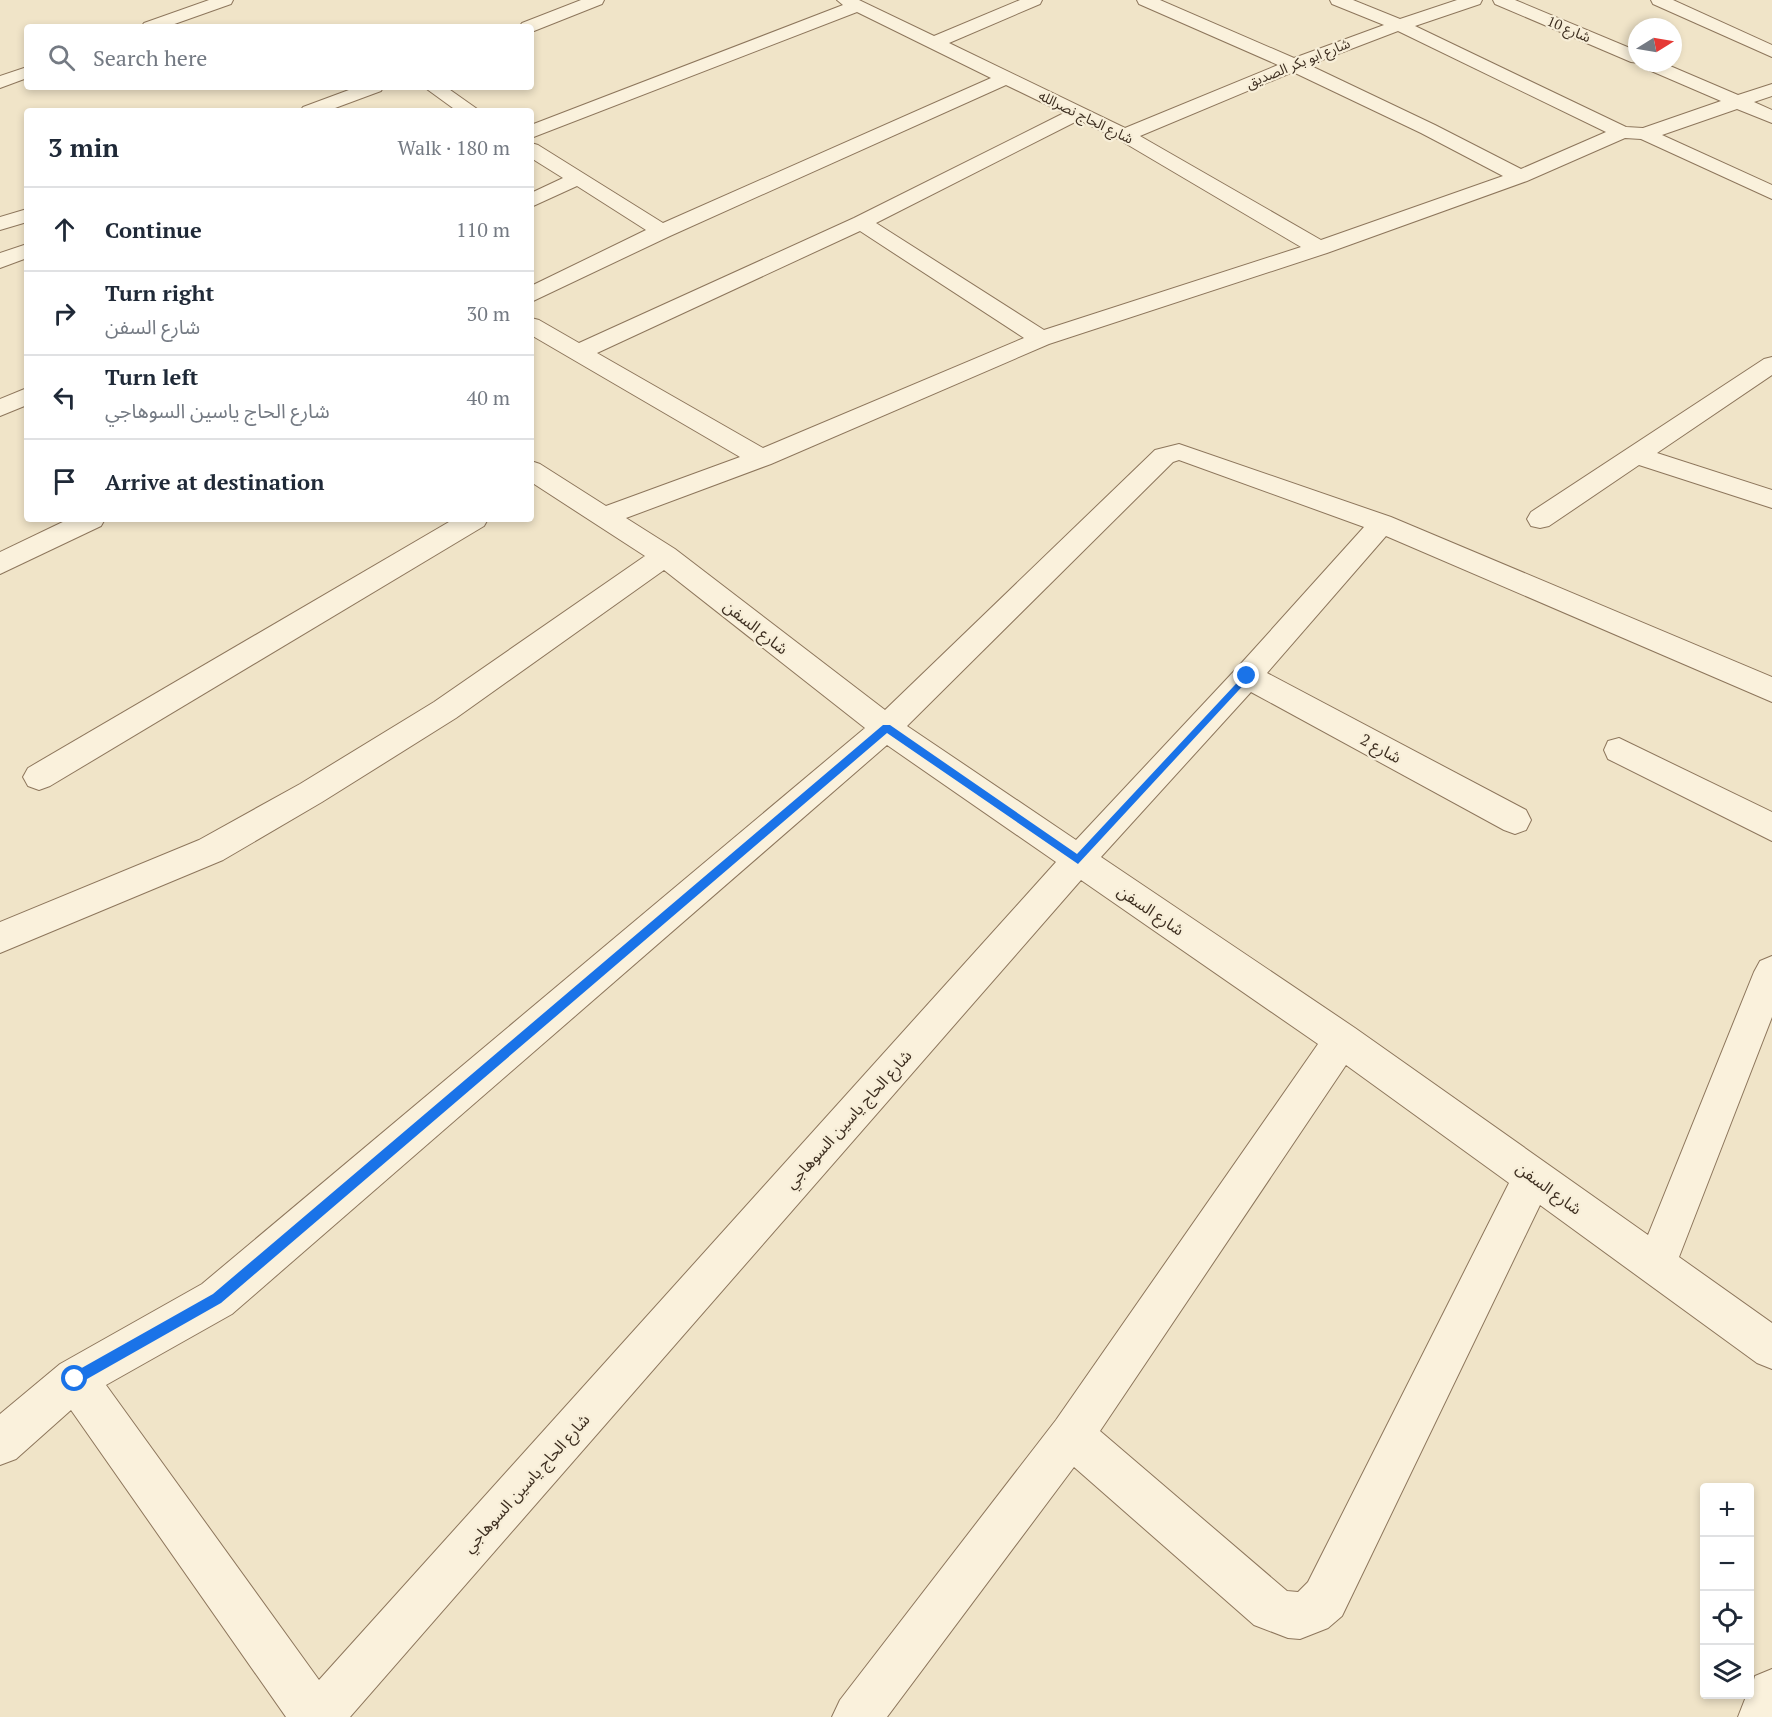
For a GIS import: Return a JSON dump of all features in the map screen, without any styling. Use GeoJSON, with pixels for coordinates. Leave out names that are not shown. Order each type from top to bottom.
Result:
{"type":"FeatureCollection","features":[{"type":"Feature","properties":{"kind":"street"},"geometry":{"type":"LineString","coordinates":[[158,24],[225,0]]}},
{"type":"Feature","properties":{"kind":"street"},"geometry":{"type":"LineString","coordinates":[[534,25],[596,0]]}},
{"type":"Feature","properties":{"kind":"street"},"geometry":{"type":"LineString","coordinates":[[934,43],[1034,0]]}},
{"type":"Feature","properties":{"kind":"street"},"geometry":{"type":"LineString","coordinates":[[1145,0],[1294,63],[1427,126],[1520,177]]}},
{"type":"Feature","properties":{"kind":"street"},"geometry":{"type":"LineString","coordinates":[[1338,0],[1397,24],[1622,132],[1645,134],[1772,193]]}},
{"type":"Feature","properties":{"kind":"street","name":"شارع ابو بكر الصديق"},"geometry":{"type":"LineString","coordinates":[[1125,135],[1294,63],[1397,24],[1474,0]]}},
{"type":"Feature","properties":{"kind":"street","name":"شارع 10"},"geometry":{"type":"LineString","coordinates":[[1501,0],[1628,54]]}},
{"type":"Feature","properties":{"kind":"street"},"geometry":{"type":"LineString","coordinates":[[1659,0],[1772,52]]}},
{"type":"Feature","properties":{"kind":"street"},"geometry":{"type":"LineString","coordinates":[[534,131],[856,6],[887,4]]}},
{"type":"Feature","properties":{"kind":"street","name":"شارع الحاج نصرالله"},"geometry":{"type":"LineString","coordinates":[[856,6],[1125,135],[1320,248]]}},
{"type":"Feature","properties":{"kind":"street"},"geometry":{"type":"LineString","coordinates":[[184,15],[203,24]]}},
{"type":"Feature","properties":{"kind":"street"},"geometry":{"type":"LineString","coordinates":[[1669,72],[1772,117]]}},
{"type":"Feature","properties":{"kind":"street"},"geometry":{"type":"LineString","coordinates":[[0,82],[24,73]]}},
{"type":"Feature","properties":{"kind":"street"},"geometry":{"type":"LineString","coordinates":[[534,294],[662,231],[1006,78]]}},
{"type":"Feature","properties":{"kind":"street"},"geometry":{"type":"LineString","coordinates":[[335,90],[348,97]]}},
{"type":"Feature","properties":{"kind":"street"},"geometry":{"type":"LineString","coordinates":[[318,108],[366,90]]}},
{"type":"Feature","properties":{"kind":"street"},"geometry":{"type":"LineString","coordinates":[[437,90],[465,108]]}},
{"type":"Feature","properties":{"kind":"street"},"geometry":{"type":"LineString","coordinates":[[1645,134],[1772,90]]}},
{"type":"Feature","properties":{"kind":"street"},"geometry":{"type":"LineString","coordinates":[[579,352],[861,222],[1079,113]]}},
{"type":"Feature","properties":{"kind":"street"},"geometry":{"type":"LineString","coordinates":[[606,516],[762,458],[1041,339],[1320,248],[1520,177],[1622,132]]}},
{"type":"Feature","properties":{"kind":"street"},"geometry":{"type":"LineString","coordinates":[[534,151],[662,231]]}},
{"type":"Feature","properties":{"kind":"street"},"geometry":{"type":"LineString","coordinates":[[534,200],[578,178]]}},
{"type":"Feature","properties":{"kind":"street"},"geometry":{"type":"LineString","coordinates":[[0,224],[24,215]]}},
{"type":"Feature","properties":{"kind":"street"},"geometry":{"type":"LineString","coordinates":[[861,222],[1041,339]]}},
{"type":"Feature","properties":{"kind":"street"},"geometry":{"type":"LineString","coordinates":[[0,236],[24,244]]}},
{"type":"Feature","properties":{"kind":"street"},"geometry":{"type":"LineString","coordinates":[[0,261],[24,251]]}},
{"type":"Feature","properties":{"kind":"street"},"geometry":{"type":"LineString","coordinates":[[534,327],[762,458]]}},
{"type":"Feature","properties":{"kind":"street"},"geometry":{"type":"LineString","coordinates":[[1540,519],[1772,364]]}},
{"type":"Feature","properties":{"kind":"street"},"geometry":{"type":"LineString","coordinates":[[0,408],[24,397]]}},
{"type":"Feature","properties":{"kind":"street"},"geometry":{"type":"LineString","coordinates":[[0,1443],[75,1379],[217,1299],[886,728],[1164,456],[1171,453],[1188,454],[1382,524],[1772,690]]}},
{"type":"Feature","properties":{"kind":"street"},"geometry":{"type":"LineString","coordinates":[[1636,455],[1772,499]]}},
{"type":"Feature","properties":{"kind":"street","name":"شارع السفن"},"geometry":{"type":"LineString","coordinates":[[535,478],[606,516],[665,556],[886,728],[1342,1040],[1772,1348]]}},
{"type":"Feature","properties":{"kind":"street"},"geometry":{"type":"LineString","coordinates":[[0,564],[86,522]]}},
{"type":"Feature","properties":{"kind":"street"},"geometry":{"type":"LineString","coordinates":[[39,777],[470,522]]}},
{"type":"Feature","properties":{"kind":"street","name":"شارع الحاج ياسين السوهاجي"},"geometry":{"type":"LineString","coordinates":[[317,1717],[1078,860],[1247,676],[1382,524]]}},
{"type":"Feature","properties":{"kind":"street"},"geometry":{"type":"LineString","coordinates":[[0,938],[211,850],[301,799],[445,710],[665,556]]}},
{"type":"Feature","properties":{"kind":"street","name":"شارع 2"},"geometry":{"type":"LineString","coordinates":[[1247,676],[1515,820]]}},
{"type":"Feature","properties":{"kind":"street"},"geometry":{"type":"LineString","coordinates":[[1619,750],[1772,827]]}},
{"type":"Feature","properties":{"kind":"street"},"geometry":{"type":"LineString","coordinates":[[1656,1265],[1772,972]]}},
{"type":"Feature","properties":{"kind":"street"},"geometry":{"type":"LineString","coordinates":[[857,1717],[1071,1436],[1342,1040]]}},
{"type":"Feature","properties":{"kind":"street"},"geometry":{"type":"LineString","coordinates":[[1071,1436],[1271,1608],[1291,1617],[1312,1612],[1325,1599],[1533,1177]]}},
{"type":"Feature","properties":{"kind":"street"},"geometry":{"type":"LineString","coordinates":[[75,1379],[317,1717]]}},
{"type":"Feature","properties":{"kind":"street"},"geometry":{"type":"LineString","coordinates":[[1763,1717],[1772,1693]]}},
{"type":"Feature","properties":{"kind":"route"},"geometry":{"type":"LineString","coordinates":[[75,1379],[217,1299],[886,728],[1078,860],[1247,676]]}}]}
